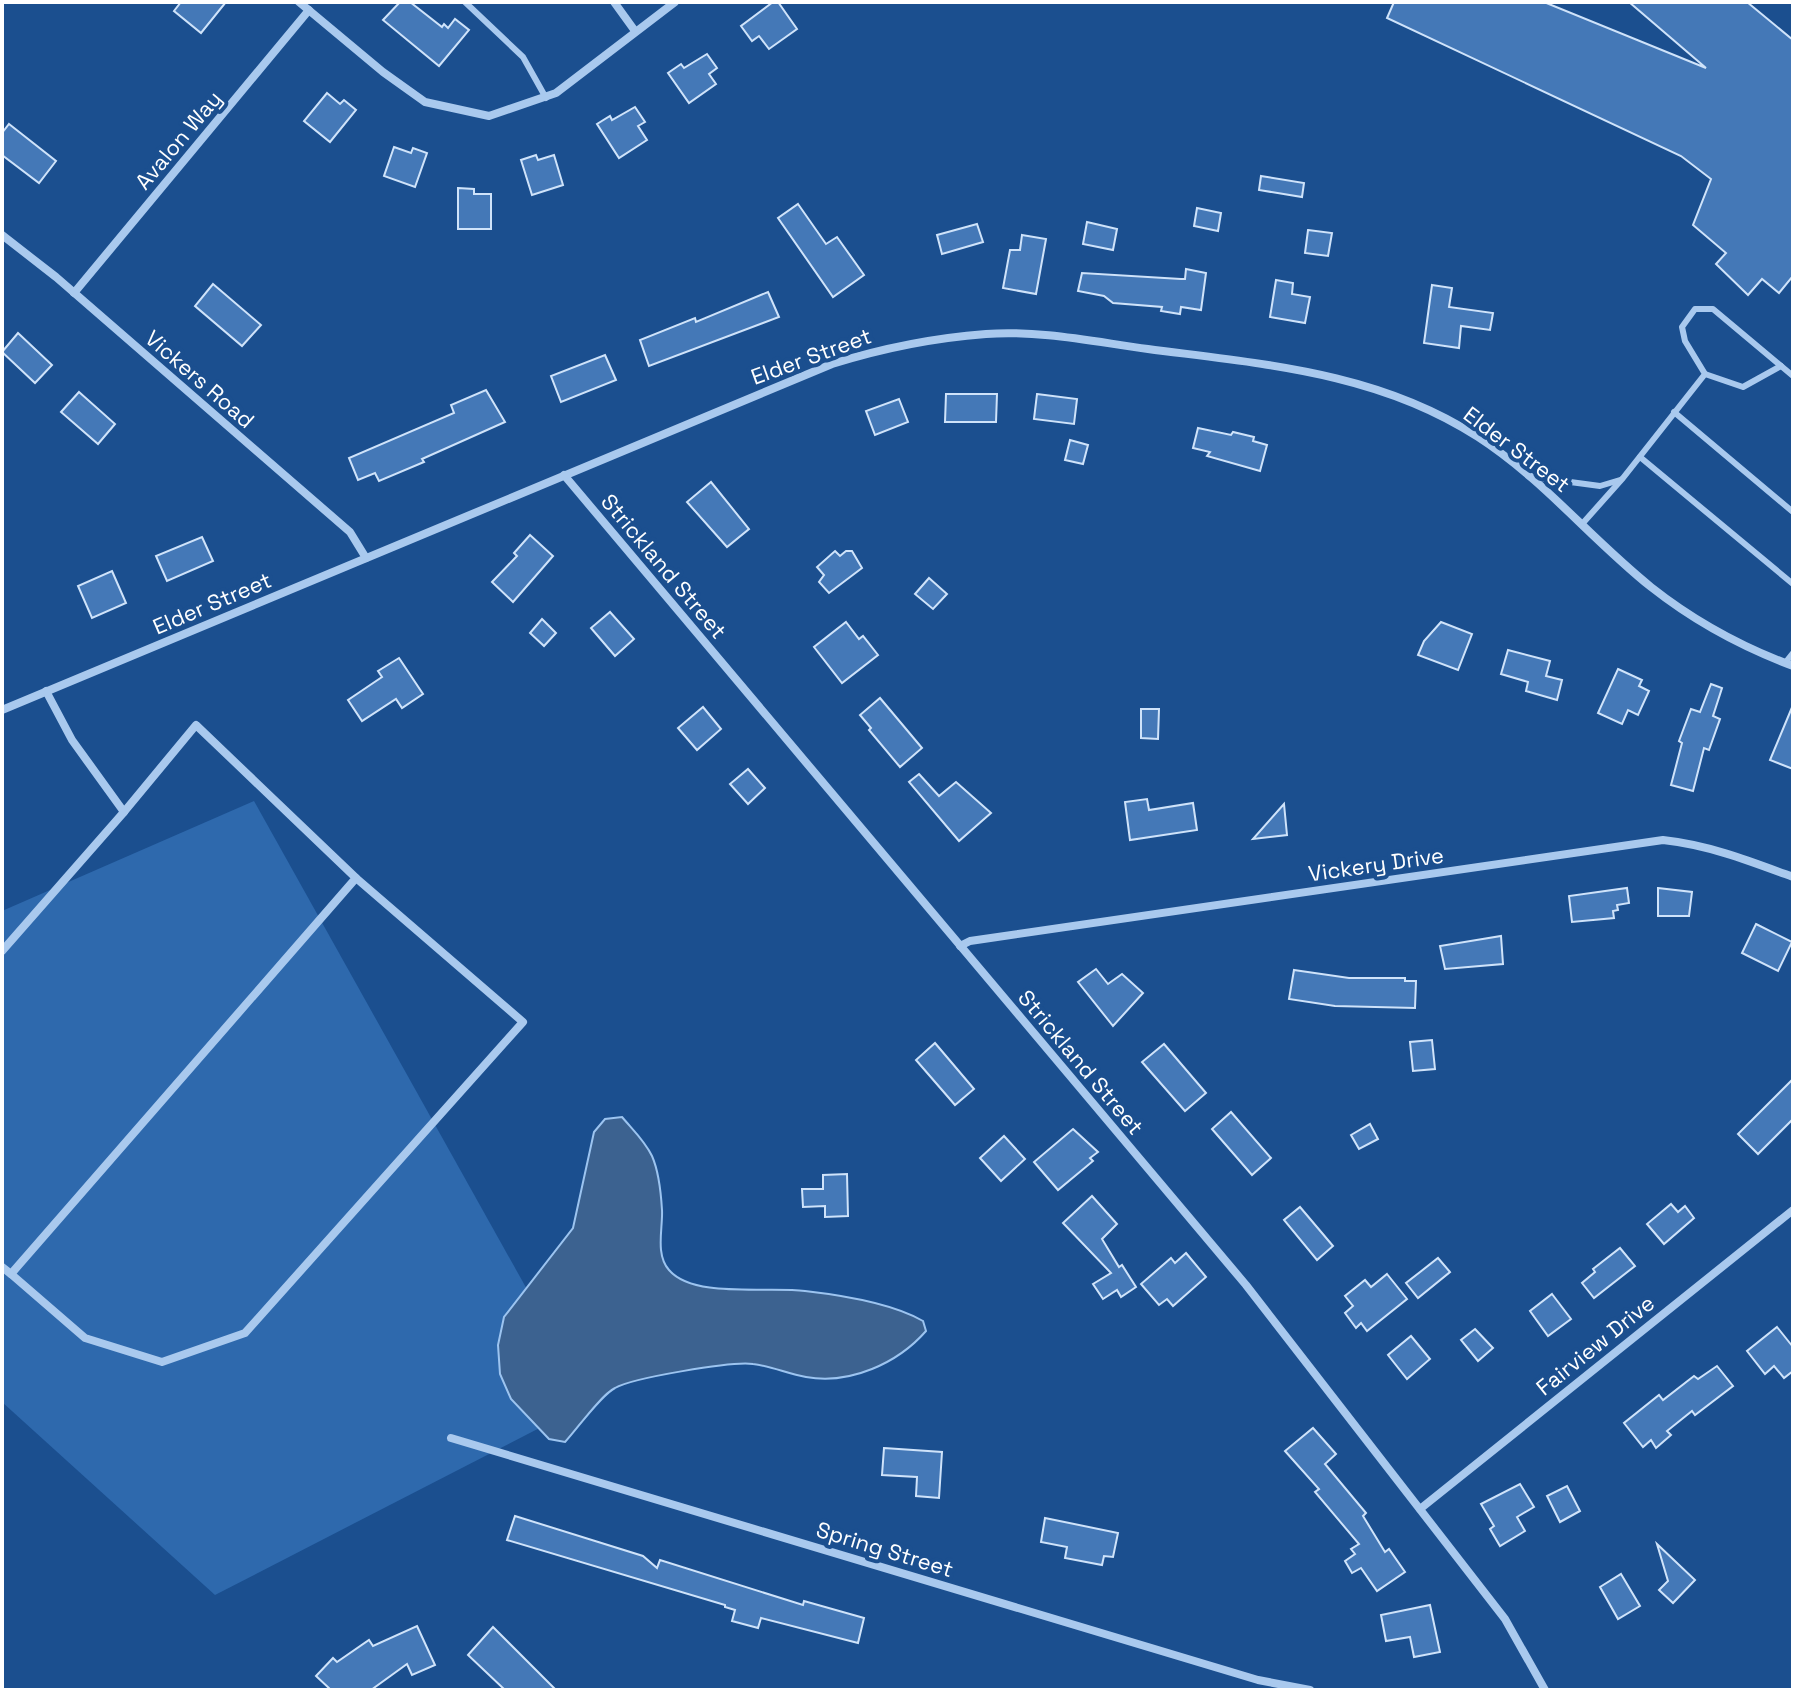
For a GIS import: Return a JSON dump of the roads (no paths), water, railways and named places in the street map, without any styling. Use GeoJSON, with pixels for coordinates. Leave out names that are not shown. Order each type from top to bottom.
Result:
{"type":"FeatureCollection","features":[{"type":"Feature","properties":{"kind":"street"},"geometry":{"type":"LineString","coordinates":[[299,2],[383,72],[425,102],[489,116],[556,93],[675,2]]}},
{"type":"Feature","properties":{"kind":"street"},"geometry":{"type":"LineString","coordinates":[[614,2],[635,31]]}},
{"type":"Feature","properties":{"kind":"street","name":"Avalon Way"},"geometry":{"type":"LineString","coordinates":[[74,293],[309,10]]}},
{"type":"Feature","properties":{"kind":"street","name":"Vickers Road"},"geometry":{"type":"LineString","coordinates":[[2,235],[74,293],[350,532],[366,558]]}},
{"type":"Feature","properties":{"kind":"street","name":"Elder Street"},"geometry":{"type":"LineString","coordinates":[[2,710],[832,364],[883,348],[988,334],[1046,335],[1307,370],[1395,395],[1442,416],[1478,437],[1532,477],[1649,586],[1689,615],[1728,637],[1789,664]]}},
{"type":"Feature","properties":{"kind":"street","name":"Strickland Street"},"geometry":{"type":"LineString","coordinates":[[564,475],[1246,1285],[1505,1619],[1545,1690]]}},
{"type":"Feature","properties":{"kind":"street"},"geometry":{"type":"LineString","coordinates":[[46,691],[72,740],[124,812]]}},
{"type":"Feature","properties":{"kind":"street"},"geometry":{"type":"LineString","coordinates":[[2,951],[196,725],[356,878],[523,1022],[245,1333],[162,1362],[85,1338],[2,1267]]}},
{"type":"Feature","properties":{"kind":"street","name":"Vickery Drive"},"geometry":{"type":"LineString","coordinates":[[960,946],[970,941],[1663,840],[1722,850],[1793,877]]}},
{"type":"Feature","properties":{"kind":"street"},"geometry":{"type":"LineString","coordinates":[[11,1274],[356,878]]}},
{"type":"Feature","properties":{"kind":"street","name":"Fairview Drive"},"geometry":{"type":"LineString","coordinates":[[1420,1509],[1793,1210]]}},
{"type":"Feature","properties":{"kind":"street","name":"Spring Street"},"geometry":{"type":"LineString","coordinates":[[451,1438],[1258,1680],[1310,1690]]}},
{"type":"Feature","properties":{"kind":"lane"},"geometry":{"type":"LineString","coordinates":[[465,2],[523,57],[546,98]]}},
{"type":"Feature","properties":{"kind":"lane"},"geometry":{"type":"LineString","coordinates":[[1781,366],[1743,387],[1705,374],[1685,341],[1682,327],[1695,309],[1713,309],[1793,376]]}},
{"type":"Feature","properties":{"kind":"lane"},"geometry":{"type":"LineString","coordinates":[[1583,523],[1623,478],[1705,374]]}},
{"type":"Feature","properties":{"kind":"lane"},"geometry":{"type":"LineString","coordinates":[[1674,412],[1793,512]]}},
{"type":"Feature","properties":{"kind":"lane"},"geometry":{"type":"LineString","coordinates":[[1640,457],[1793,584]]}},
{"type":"Feature","properties":{"kind":"lane"},"geometry":{"type":"LineString","coordinates":[[1532,477],[1600,486],[1623,478]]}},
{"type":"Feature","properties":{"kind":"lane"},"geometry":{"type":"LineString","coordinates":[[1789,664],[1793,653]]}}]}
